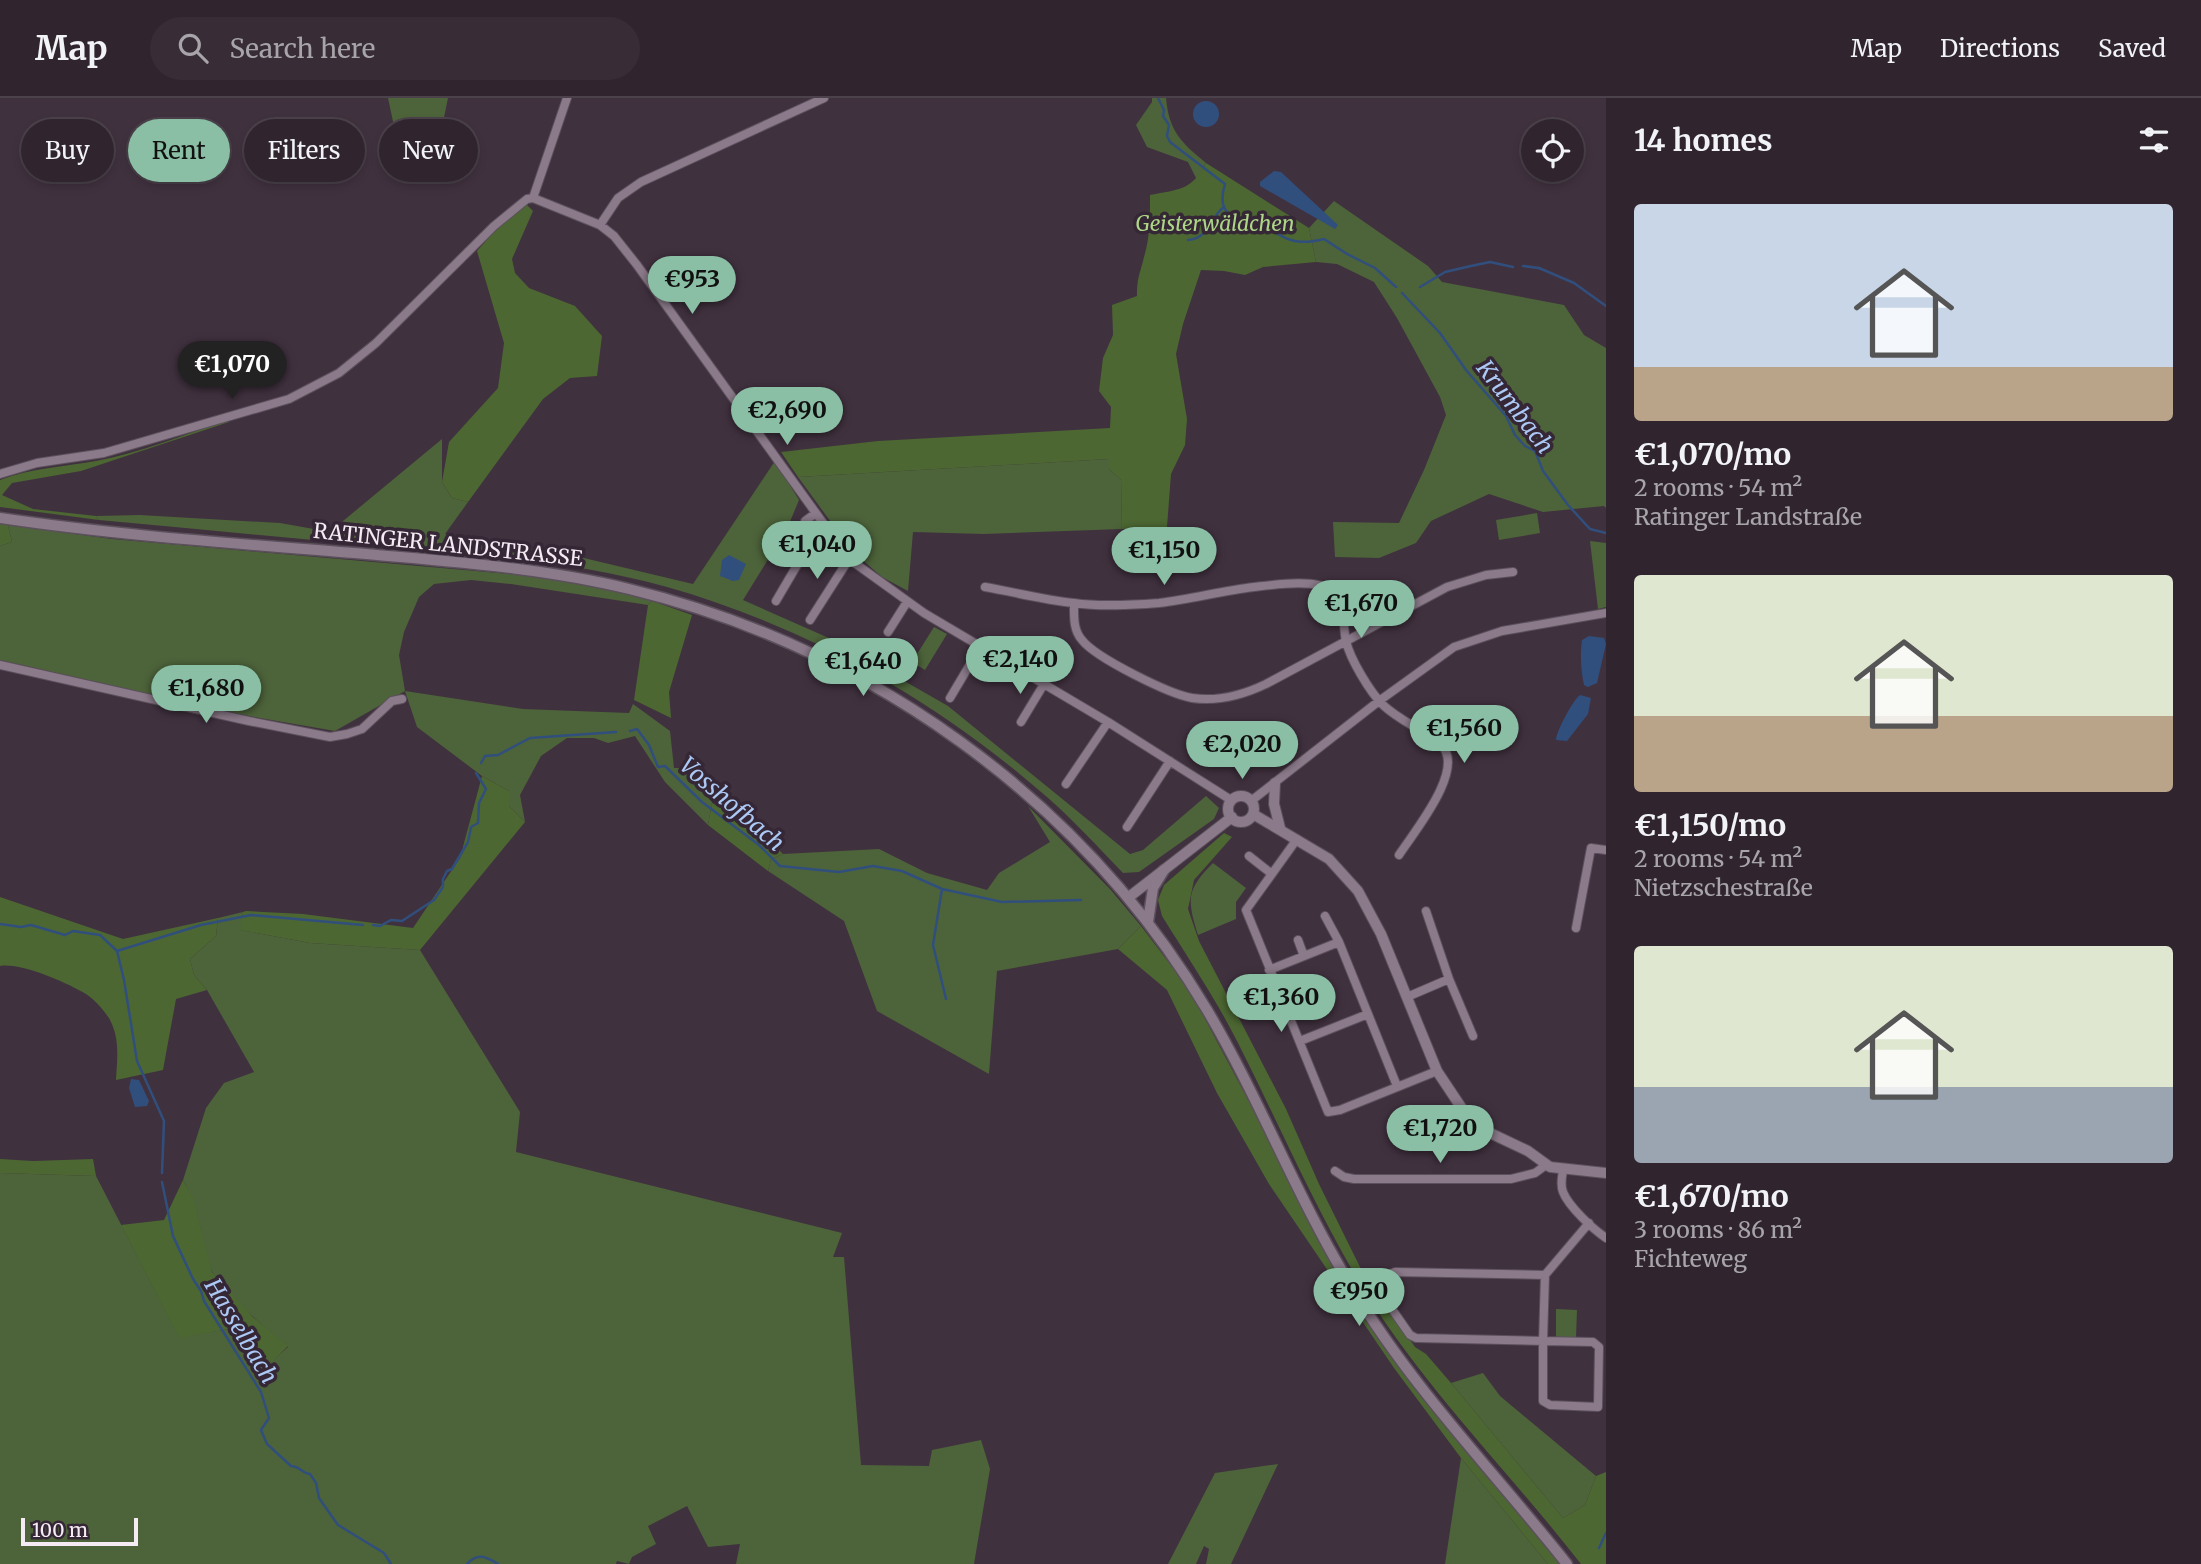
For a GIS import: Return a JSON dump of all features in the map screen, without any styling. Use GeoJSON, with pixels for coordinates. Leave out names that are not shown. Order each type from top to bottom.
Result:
{"type":"FeatureCollection","features":[{"type":"Feature","properties":{"kind":"main road","name":"RATINGER LANDSTRASSE"},"geometry":{"type":"LineString","coordinates":[[0,518],[127,534],[525,570],[618,587],[708,612],[811,653],[915,710],[1042,807],[1082,845],[1129,897],[1180,965],[1231,1051],[1327,1244],[1370,1316],[1438,1410],[1567,1564]]}},
{"type":"Feature","properties":{"kind":"main road"},"geometry":{"type":"LineString","coordinates":[[1148,922],[1153,888],[1164,870]]}},
{"type":"Feature","properties":{"kind":"street"},"geometry":{"type":"LineString","coordinates":[[533,198],[567,98]]}},
{"type":"Feature","properties":{"kind":"street"},"geometry":{"type":"LineString","coordinates":[[600,225],[618,198],[641,182],[824,98]]}},
{"type":"Feature","properties":{"kind":"street"},"geometry":{"type":"LineString","coordinates":[[0,474],[37,463],[86,457],[117,449],[289,399],[338,373],[376,343],[494,226],[527,199],[533,198],[600,225],[614,236],[849,559],[907,602],[1108,722],[1231,800]]}},
{"type":"Feature","properties":{"kind":"street"},"geometry":{"type":"LineString","coordinates":[[816,513],[805,521],[805,532],[840,549]]}},
{"type":"Feature","properties":{"kind":"street"},"geometry":{"type":"LineString","coordinates":[[776,601],[813,538]]}},
{"type":"Feature","properties":{"kind":"street"},"geometry":{"type":"LineString","coordinates":[[810,620],[849,559]]}},
{"type":"Feature","properties":{"kind":"street"},"geometry":{"type":"LineString","coordinates":[[1074,603],[1077,632],[1090,648],[1155,686],[1194,698],[1220,698],[1251,691],[1447,587],[1486,575],[1513,572]]}},
{"type":"Feature","properties":{"kind":"street"},"geometry":{"type":"LineString","coordinates":[[985,587],[1074,603],[1161,603],[1266,585],[1310,584],[1333,591],[1340,601],[1351,657],[1380,701],[1397,718],[1440,744],[1447,751],[1450,762],[1441,790],[1399,855]]}},
{"type":"Feature","properties":{"kind":"street"},"geometry":{"type":"LineString","coordinates":[[888,632],[907,602]]}},
{"type":"Feature","properties":{"kind":"street"},"geometry":{"type":"LineString","coordinates":[[1251,801],[1380,701],[1454,648],[1478,637],[1524,626],[1606,613]]}},
{"type":"Feature","properties":{"kind":"street"},"geometry":{"type":"LineString","coordinates":[[950,698],[981,646]]}},
{"type":"Feature","properties":{"kind":"street"},"geometry":{"type":"LineString","coordinates":[[0,665],[330,737],[362,729],[392,701],[402,699]]}},
{"type":"Feature","properties":{"kind":"street"},"geometry":{"type":"LineString","coordinates":[[1021,722],[1044,684]]}},
{"type":"Feature","properties":{"kind":"street"},"geometry":{"type":"LineString","coordinates":[[1066,784],[1108,722]]}},
{"type":"Feature","properties":{"kind":"street"},"geometry":{"type":"LineString","coordinates":[[1127,827],[1170,761]]}},
{"type":"Feature","properties":{"kind":"street"},"geometry":{"type":"LineString","coordinates":[[1275,783],[1274,804],[1280,829]]}},
{"type":"Feature","properties":{"kind":"street"},"geometry":{"type":"LineString","coordinates":[[1251,801],[1240,796],[1231,800],[1228,810],[1232,817],[1243,821],[1253,814]]}},
{"type":"Feature","properties":{"kind":"street"},"geometry":{"type":"LineString","coordinates":[[1251,801],[1253,814]]}},
{"type":"Feature","properties":{"kind":"street"},"geometry":{"type":"LineString","coordinates":[[1253,814],[1329,859],[1358,891],[1381,934],[1437,1071],[1454,1099],[1476,1122],[1502,1139],[1528,1151],[1546,1165],[1563,1170],[1606,1173]]}},
{"type":"Feature","properties":{"kind":"street"},"geometry":{"type":"LineString","coordinates":[[1129,897],[1232,817]]}},
{"type":"Feature","properties":{"kind":"street"},"geometry":{"type":"LineString","coordinates":[[1297,839],[1246,910],[1328,1112],[1340,1110],[1437,1071]]}},
{"type":"Feature","properties":{"kind":"street"},"geometry":{"type":"LineString","coordinates":[[1576,928],[1591,848],[1606,850]]}},
{"type":"Feature","properties":{"kind":"street"},"geometry":{"type":"LineString","coordinates":[[1249,856],[1272,874]]}},
{"type":"Feature","properties":{"kind":"street"},"geometry":{"type":"LineString","coordinates":[[1426,911],[1449,979],[1473,1037]]}},
{"type":"Feature","properties":{"kind":"street"},"geometry":{"type":"LineString","coordinates":[[1325,916],[1339,942],[1397,1086]]}},
{"type":"Feature","properties":{"kind":"street"},"geometry":{"type":"LineString","coordinates":[[1298,940],[1304,956]]}},
{"type":"Feature","properties":{"kind":"street"},"geometry":{"type":"LineString","coordinates":[[1269,970],[1339,942]]}},
{"type":"Feature","properties":{"kind":"street"},"geometry":{"type":"LineString","coordinates":[[1407,997],[1449,979]]}},
{"type":"Feature","properties":{"kind":"street"},"geometry":{"type":"LineString","coordinates":[[1300,1041],[1368,1014]]}},
{"type":"Feature","properties":{"kind":"street"},"geometry":{"type":"LineString","coordinates":[[1335,1171],[1354,1179],[1511,1179],[1535,1173],[1546,1165]]}},
{"type":"Feature","properties":{"kind":"street"},"geometry":{"type":"LineString","coordinates":[[1563,1170],[1563,1191],[1589,1223],[1606,1238]]}},
{"type":"Feature","properties":{"kind":"street"},"geometry":{"type":"LineString","coordinates":[[1545,1275],[1395,1272],[1388,1275],[1387,1299],[1410,1335],[1416,1338],[1543,1341],[1592,1342],[1599,1347],[1598,1407],[1549,1405],[1543,1401],[1543,1341],[1545,1275],[1589,1223]]}},
{"type":"Feature","properties":{"kind":"green space"},"geometry":{"type":"Polygon","coordinates":[[[388,98],[448,98],[444,119],[392,119],[388,98]]]}},
{"type":"Feature","properties":{"kind":"green space"},"geometry":{"type":"Polygon","coordinates":[[[1152,98],[1166,98],[1170,120],[1178,136],[1206,163],[1197,180],[1188,162],[1147,147],[1136,125],[1152,98]]]}},
{"type":"Feature","properties":{"kind":"green space","name":"Geisterwäldchen"},"geometry":{"type":"Polygon","coordinates":[[[1206,163],[1309,228],[1316,262],[1263,267],[1245,275],[1201,270],[1176,354],[1187,419],[1185,445],[1171,474],[1167,527],[1122,529],[1121,480],[1109,469],[1109,459],[798,477],[781,452],[878,441],[1110,428],[1111,407],[1099,391],[1103,358],[1113,335],[1112,305],[1137,296],[1138,280],[1149,235],[1150,195],[1177,190],[1190,184],[1206,163]]]}},
{"type":"Feature","properties":{"kind":"green space"},"geometry":{"type":"Polygon","coordinates":[[[1334,201],[1428,266],[1442,282],[1564,305],[1584,335],[1606,348],[1606,508],[1604,506],[1543,512],[1489,494],[1431,521],[1416,543],[1379,558],[1335,557],[1333,522],[1399,523],[1446,415],[1440,397],[1374,282],[1337,264],[1316,262],[1309,228],[1334,201]]]}},
{"type":"Feature","properties":{"kind":"green space"},"geometry":{"type":"Polygon","coordinates":[[[527,205],[533,211],[512,259],[515,273],[529,288],[575,306],[602,336],[597,376],[570,378],[543,399],[468,502],[452,498],[442,482],[449,442],[498,388],[504,343],[477,251],[500,225],[527,205]]]}},
{"type":"Feature","properties":{"kind":"green space"},"geometry":{"type":"Polygon","coordinates":[[[225,421],[229,422],[81,471],[12,483],[2,495],[33,509],[96,516],[99,520],[0,507],[0,480],[35,470],[129,453],[225,421]]]}},
{"type":"Feature","properties":{"kind":"green space"},"geometry":{"type":"Polygon","coordinates":[[[442,439],[442,482],[452,498],[468,502],[445,534],[567,554],[693,584],[775,461],[799,500],[787,529],[743,600],[831,639],[948,706],[1130,854],[1143,850],[1206,796],[1219,808],[1214,819],[1139,872],[1123,873],[1047,797],[961,729],[916,699],[869,671],[770,623],[667,587],[593,570],[518,559],[99,520],[96,516],[140,515],[280,523],[342,534],[343,521],[442,439]]]}},
{"type":"Feature","properties":{"kind":"green space"},"geometry":{"type":"Polygon","coordinates":[[[1109,459],[1109,469],[1121,480],[1122,529],[984,534],[913,532],[908,591],[882,577],[852,551],[798,477],[1109,459]]]}},
{"type":"Feature","properties":{"kind":"green space"},"geometry":{"type":"Polygon","coordinates":[[[1537,513],[1540,533],[1499,540],[1496,520],[1537,513]]]}},
{"type":"Feature","properties":{"kind":"green space"},"geometry":{"type":"Polygon","coordinates":[[[0,524],[8,525],[12,542],[0,546],[0,524]]]}},
{"type":"Feature","properties":{"kind":"green space"},"geometry":{"type":"Polygon","coordinates":[[[8,525],[112,539],[521,575],[602,586],[652,601],[648,605],[471,580],[434,584],[419,597],[404,632],[399,655],[405,691],[335,731],[237,714],[0,660],[0,546],[12,542],[8,525]]]}},
{"type":"Feature","properties":{"kind":"green space"},"geometry":{"type":"Polygon","coordinates":[[[1590,541],[1606,543],[1606,607],[1598,609],[1590,541]]]}},
{"type":"Feature","properties":{"kind":"green space"},"geometry":{"type":"Polygon","coordinates":[[[652,601],[692,615],[669,692],[671,718],[634,700],[648,605],[652,601]]]}},
{"type":"Feature","properties":{"kind":"green space"},"geometry":{"type":"Polygon","coordinates":[[[934,627],[947,634],[925,670],[912,662],[934,627]]]}},
{"type":"Feature","properties":{"kind":"green space"},"geometry":{"type":"Polygon","coordinates":[[[405,691],[523,709],[629,713],[633,704],[670,731],[674,768],[685,768],[710,779],[712,803],[708,825],[665,782],[635,736],[608,743],[594,738],[567,738],[541,756],[520,795],[525,822],[509,806],[509,791],[482,776],[417,727],[405,691]]]}},
{"type":"Feature","properties":{"kind":"green space"},"geometry":{"type":"Polygon","coordinates":[[[482,776],[509,791],[509,806],[525,822],[420,950],[310,943],[240,930],[243,912],[246,911],[303,914],[413,928],[460,858],[482,776]]]}},
{"type":"Feature","properties":{"kind":"green space"},"geometry":{"type":"Polygon","coordinates":[[[712,803],[755,827],[783,854],[771,859],[768,871],[708,825],[712,803]]]}},
{"type":"Feature","properties":{"kind":"green space"},"geometry":{"type":"Polygon","coordinates":[[[1028,806],[1110,889],[1141,926],[1118,949],[997,971],[989,1074],[877,1011],[844,921],[768,871],[771,859],[783,854],[879,849],[927,873],[987,890],[999,873],[1050,842],[1028,806]]]}},
{"type":"Feature","properties":{"kind":"green space"},"geometry":{"type":"Polygon","coordinates":[[[1224,833],[1232,837],[1194,880],[1188,909],[1199,941],[1286,1109],[1360,1267],[1415,1347],[1426,1354],[1563,1518],[1585,1505],[1596,1476],[1606,1472],[1606,1564],[1581,1564],[1436,1391],[1382,1318],[1326,1222],[1229,1027],[1162,916],[1158,900],[1164,885],[1224,833]]]}},
{"type":"Feature","properties":{"kind":"green space"},"geometry":{"type":"Polygon","coordinates":[[[1213,863],[1246,888],[1236,902],[1236,919],[1198,935],[1191,896],[1193,888],[1213,863]]]}},
{"type":"Feature","properties":{"kind":"green space"},"geometry":{"type":"Polygon","coordinates":[[[0,897],[123,939],[218,918],[216,936],[190,959],[194,975],[207,990],[176,999],[163,1070],[116,1080],[117,1051],[114,1029],[109,1018],[89,996],[44,974],[19,967],[0,966],[0,897]]]}},
{"type":"Feature","properties":{"kind":"green space"},"geometry":{"type":"Polygon","coordinates":[[[243,912],[241,930],[310,943],[420,950],[520,1112],[516,1152],[842,1233],[833,1257],[844,1257],[861,1465],[929,1466],[932,1450],[981,1440],[990,1469],[974,1564],[736,1564],[740,1544],[708,1547],[687,1506],[648,1526],[656,1544],[632,1557],[629,1564],[617,1561],[616,1564],[0,1564],[0,1173],[96,1176],[179,1337],[229,1329],[272,1361],[288,1347],[245,1310],[216,1277],[211,1269],[193,1202],[183,1180],[206,1108],[224,1083],[254,1072],[207,990],[194,975],[190,959],[216,936],[218,918],[243,912]]]}},
{"type":"Feature","properties":{"kind":"green space"},"geometry":{"type":"Polygon","coordinates":[[[1141,926],[1189,989],[1362,1313],[1428,1405],[1560,1564],[1548,1564],[1461,1458],[1394,1368],[1269,1184],[1217,1093],[1167,990],[1118,949],[1141,926]]]}},
{"type":"Feature","properties":{"kind":"green space"},"geometry":{"type":"Polygon","coordinates":[[[0,1159],[93,1159],[96,1176],[0,1173],[0,1159]]]}},
{"type":"Feature","properties":{"kind":"green space"},"geometry":{"type":"Polygon","coordinates":[[[183,1180],[193,1198],[212,1272],[253,1317],[288,1346],[272,1362],[229,1329],[179,1338],[121,1225],[164,1220],[183,1180]]]}},
{"type":"Feature","properties":{"kind":"green space"},"geometry":{"type":"Polygon","coordinates":[[[1556,1309],[1577,1310],[1576,1338],[1556,1338],[1556,1309]]]}},
{"type":"Feature","properties":{"kind":"green space"},"geometry":{"type":"Polygon","coordinates":[[[1483,1373],[1500,1396],[1596,1476],[1585,1505],[1563,1518],[1451,1383],[1483,1373]]]}},
{"type":"Feature","properties":{"kind":"green space"},"geometry":{"type":"Polygon","coordinates":[[[1461,1458],[1548,1564],[1445,1564],[1461,1458]]]}},
{"type":"Feature","properties":{"kind":"green space"},"geometry":{"type":"Polygon","coordinates":[[[1278,1464],[1231,1564],[1206,1564],[1209,1549],[1204,1546],[1196,1564],[1168,1564],[1215,1473],[1278,1464]]]}},
{"type":"Feature","properties":{"kind":"water"},"geometry":{"type":"Polygon","coordinates":[[[1206,101],[1215,105],[1219,114],[1215,123],[1206,127],[1197,123],[1193,114],[1197,105],[1206,101]]]}},
{"type":"Feature","properties":{"kind":"water"},"geometry":{"type":"Polygon","coordinates":[[[1274,171],[1281,172],[1338,225],[1335,229],[1260,186],[1260,182],[1274,171]]]}},
{"type":"Feature","properties":{"kind":"water"},"geometry":{"type":"Polygon","coordinates":[[[729,555],[746,564],[739,580],[733,581],[720,576],[722,560],[729,555]]]}},
{"type":"Feature","properties":{"kind":"water"},"geometry":{"type":"Polygon","coordinates":[[[1589,636],[1604,638],[1606,644],[1597,683],[1588,687],[1583,680],[1581,651],[1582,640],[1589,636]]]}},
{"type":"Feature","properties":{"kind":"water"},"geometry":{"type":"Polygon","coordinates":[[[1580,695],[1591,698],[1588,714],[1567,741],[1556,740],[1565,716],[1580,695]]]}},
{"type":"Feature","properties":{"kind":"water"},"geometry":{"type":"Polygon","coordinates":[[[131,1079],[139,1080],[149,1101],[147,1106],[135,1107],[129,1088],[131,1079]]]}},
{"type":"Feature","properties":{"kind":"waterway","name":"Krumbach"},"geometry":{"type":"LineString","coordinates":[[1158,98],[1164,110],[1163,116],[1169,125],[1167,136],[1170,142],[1225,184],[1223,205],[1226,211],[1238,218],[1270,227],[1276,233],[1295,241],[1324,239],[1375,268],[1396,287]]}},
{"type":"Feature","properties":{"kind":"waterway"},"geometry":{"type":"LineString","coordinates":[[1188,240],[1201,236],[1224,207]]}},
{"type":"Feature","properties":{"kind":"waterway"},"geometry":{"type":"LineString","coordinates":[[1420,287],[1445,272],[1471,266],[1490,262],[1513,267]]}},
{"type":"Feature","properties":{"kind":"waterway"},"geometry":{"type":"LineString","coordinates":[[1523,266],[1539,268],[1574,283],[1606,306]]}},
{"type":"Feature","properties":{"kind":"waterway","name":"Krumbach"},"geometry":{"type":"LineString","coordinates":[[1402,293],[1440,333],[1466,370],[1506,416],[1515,435],[1525,446],[1535,451],[1543,471],[1568,505],[1590,529],[1606,533]]}},
{"type":"Feature","properties":{"kind":"waterway","name":"Vosshofbach"},"geometry":{"type":"LineString","coordinates":[[630,731],[637,729],[649,745],[658,767],[665,766],[702,802],[759,845],[780,866],[839,872],[873,866],[902,871],[942,889],[1002,902],[1081,900]]}},
{"type":"Feature","properties":{"kind":"waterway","name":"Vosshofbach"},"geometry":{"type":"LineString","coordinates":[[481,763],[485,756],[498,755],[530,738],[616,732]]}},
{"type":"Feature","properties":{"kind":"waterway","name":"Vosshofbach"},"geometry":{"type":"LineString","coordinates":[[373,925],[380,926],[391,920],[402,921],[434,900],[443,887],[447,871],[452,869],[468,842],[471,827],[478,823],[479,803],[486,789],[476,773]]}},
{"type":"Feature","properties":{"kind":"waterway"},"geometry":{"type":"LineString","coordinates":[[942,889],[933,945],[946,999]]}},
{"type":"Feature","properties":{"kind":"waterway","name":"Vosshofbach"},"geometry":{"type":"LineString","coordinates":[[117,951],[201,925],[251,915],[363,925]]}},
{"type":"Feature","properties":{"kind":"waterway","name":"Hasselbach"},"geometry":{"type":"LineString","coordinates":[[0,924],[21,927],[31,925],[65,935],[73,931],[100,935],[117,951],[137,1061],[164,1121],[162,1173]]}},
{"type":"Feature","properties":{"kind":"waterway","name":"Hasselbach"},"geometry":{"type":"LineString","coordinates":[[162,1182],[173,1236],[193,1279],[261,1392],[269,1418],[261,1430],[267,1444],[291,1466],[310,1474],[316,1483],[319,1498],[338,1525],[384,1553],[391,1564]]}},
{"type":"Feature","properties":{"kind":"waterway","name":"Hasselbach"},"geometry":{"type":"LineString","coordinates":[[1599,1548],[1606,1533]]}},
{"type":"Feature","properties":{"kind":"waterway","name":"Hasselbach"},"geometry":{"type":"LineString","coordinates":[[467,1564],[482,1557],[498,1564]]}}]}
